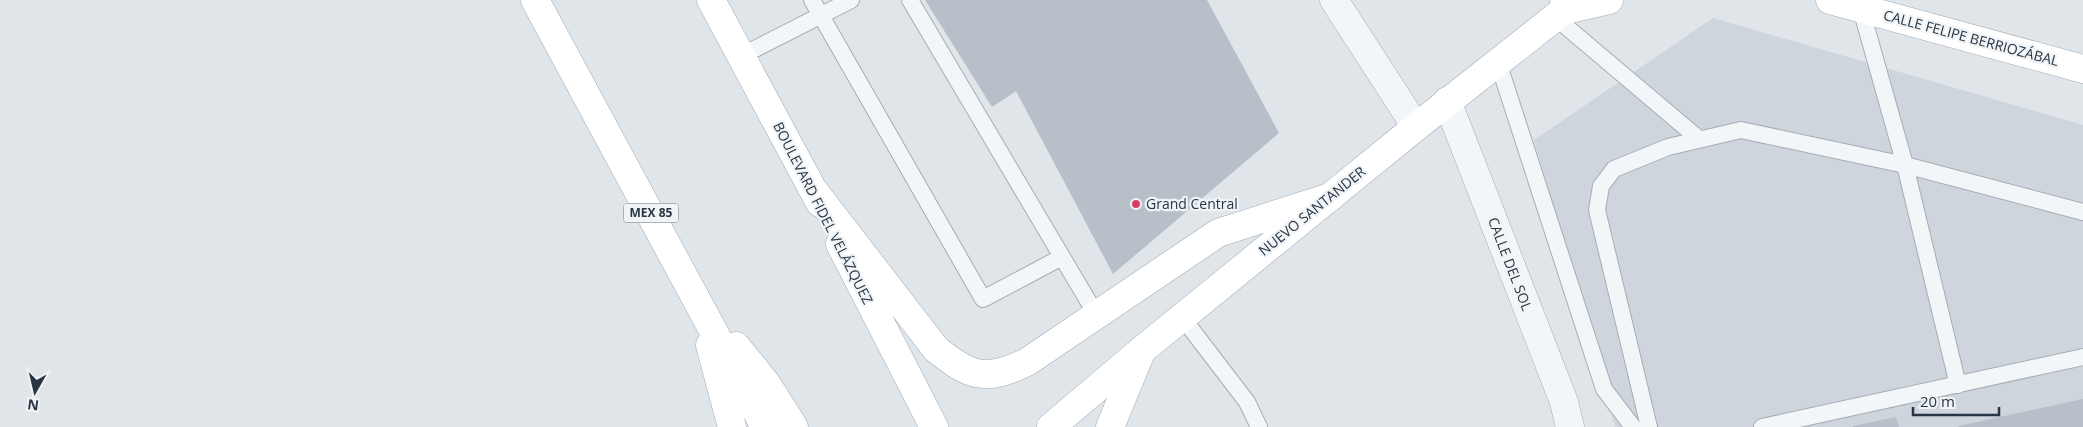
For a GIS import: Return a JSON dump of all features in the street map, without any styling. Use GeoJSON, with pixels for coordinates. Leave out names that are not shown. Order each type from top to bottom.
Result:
{"type":"FeatureCollection","features":[{"type":"Feature","properties":{"kind":"main road","name":"MEX 85"},"geometry":{"type":"LineString","coordinates":[[535,0],[765,427]]}},
{"type":"Feature","properties":{"kind":"main road","name":"BOULEVARD FIDEL VELÁZQUEZ"},"geometry":{"type":"LineString","coordinates":[[711,0],[811,187],[934,427]]}},
{"type":"Feature","properties":{"kind":"main road"},"geometry":{"type":"LineString","coordinates":[[1565,7],[1609,0]]}},
{"type":"Feature","properties":{"kind":"main road","name":"CALLE FELIPE BERRIOZÁBAL"},"geometry":{"type":"LineString","coordinates":[[1830,0],[2083,69]]}},
{"type":"Feature","properties":{"kind":"main road","name":"NUEVO SANTANDER"},"geometry":{"type":"LineString","coordinates":[[1051,427],[1182,317],[1565,7]]}},
{"type":"Feature","properties":{"kind":"main road"},"geometry":{"type":"LineString","coordinates":[[811,187],[936,349],[959,368],[985,375],[1008,371],[1027,362],[1218,233],[1330,197]]}},
{"type":"Feature","properties":{"kind":"main road"},"geometry":{"type":"LineString","coordinates":[[696,296],[732,427]]}},
{"type":"Feature","properties":{"kind":"main road"},"geometry":{"type":"LineString","coordinates":[[696,296],[766,383],[794,427]]}},
{"type":"Feature","properties":{"kind":"main road"},"geometry":{"type":"LineString","coordinates":[[1110,427],[1142,350]]}},
{"type":"Feature","properties":{"kind":"street"},"geometry":{"type":"LineString","coordinates":[[1334,0],[1416,127]]}},
{"type":"Feature","properties":{"kind":"street","name":"CALLE DEL SOL"},"geometry":{"type":"LineString","coordinates":[[1447,101],[1564,402],[1570,427]]}},
{"type":"Feature","properties":{"kind":"lane"},"geometry":{"type":"LineString","coordinates":[[812,0],[983,299],[1062,257]]}},
{"type":"Feature","properties":{"kind":"lane"},"geometry":{"type":"LineString","coordinates":[[741,56],[851,0]]}},
{"type":"Feature","properties":{"kind":"lane"},"geometry":{"type":"LineString","coordinates":[[910,0],[1097,316]]}},
{"type":"Feature","properties":{"kind":"lane"},"geometry":{"type":"LineString","coordinates":[[1565,7],[1699,139]]}},
{"type":"Feature","properties":{"kind":"lane"},"geometry":{"type":"LineString","coordinates":[[1861,9],[1905,165],[1958,385]]}},
{"type":"Feature","properties":{"kind":"lane"},"geometry":{"type":"LineString","coordinates":[[1498,62],[1604,389],[1634,427]]}},
{"type":"Feature","properties":{"kind":"lane"},"geometry":{"type":"LineString","coordinates":[[1649,427],[1596,210],[1601,186],[1614,169],[1668,147],[1741,130],[1905,165],[2083,212]]}},
{"type":"Feature","properties":{"kind":"lane"},"geometry":{"type":"LineString","coordinates":[[1182,317],[1247,402],[1259,427]]}},
{"type":"Feature","properties":{"kind":"lane"},"geometry":{"type":"LineString","coordinates":[[1762,427],[2083,357]]}},
{"type":"Feature","properties":{"kind":"shaded area"},"geometry":{"type":"Polygon","coordinates":[[[1713,18],[2083,125],[2083,427],[1615,427],[1534,140],[1713,18]]]}},
{"type":"Feature","properties":{"kind":"building","name":"Grand Central"},"geometry":{"type":"Polygon","coordinates":[[[925,0],[1207,0],[1279,133],[1113,274],[1016,91],[992,107],[925,0]]]}},
{"type":"Feature","properties":{"kind":"building"},"geometry":{"type":"Polygon","coordinates":[[[2083,399],[2083,427],[1958,427],[1958,426],[2083,399]]]}},
{"type":"Feature","properties":{"kind":"building"},"geometry":{"type":"Polygon","coordinates":[[[1896,417],[1899,427],[1853,427],[1853,426],[1896,417]]]}},
{"type":"Feature","properties":{"kind":"place","name":"Grand Central"},"geometry":{"type":"Point","coordinates":[1136,204]}}]}
